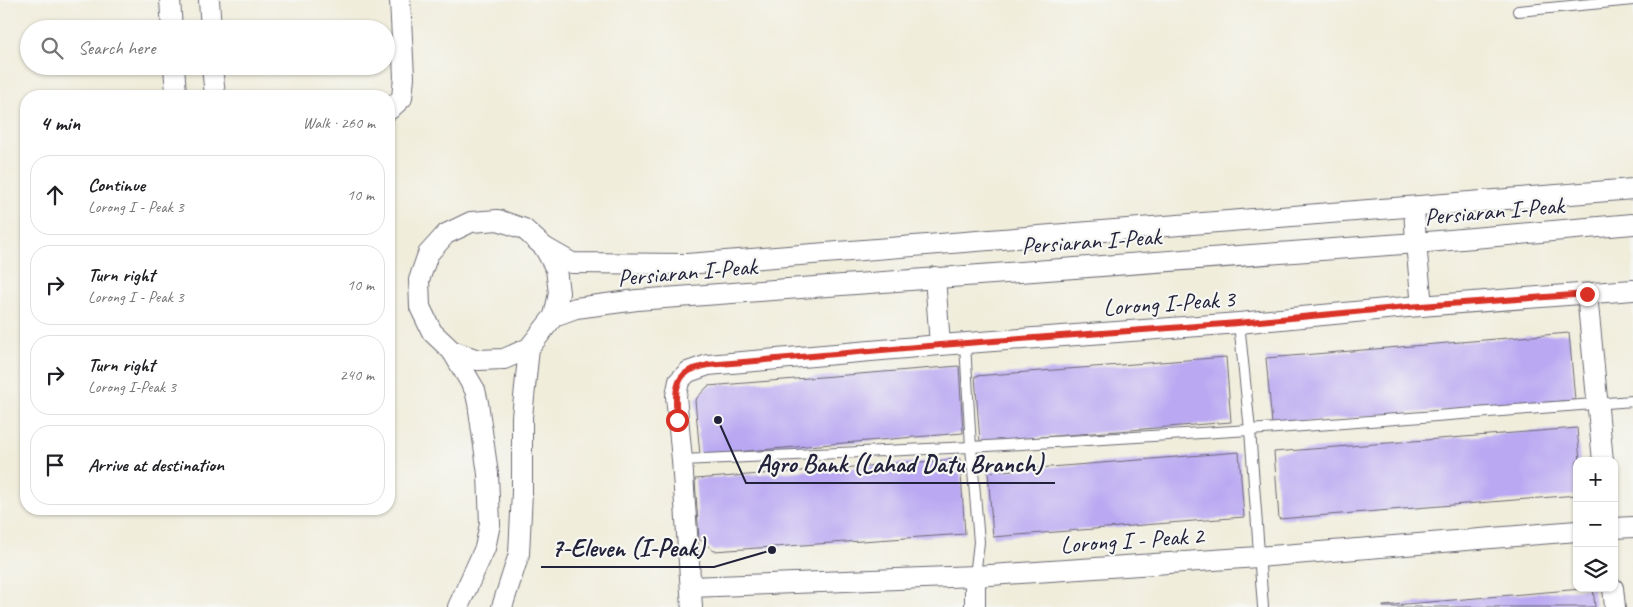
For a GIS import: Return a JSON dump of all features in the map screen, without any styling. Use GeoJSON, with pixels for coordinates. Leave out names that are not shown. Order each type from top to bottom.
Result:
{"type":"FeatureCollection","features":[{"type":"Feature","properties":{"kind":"street"},"geometry":{"type":"LineString","coordinates":[[170,0],[171,20]]}},
{"type":"Feature","properties":{"kind":"street"},"geometry":{"type":"LineString","coordinates":[[209,0],[210,20]]}},
{"type":"Feature","properties":{"kind":"street"},"geometry":{"type":"LineString","coordinates":[[395,104],[402,98],[404,77],[400,0]]}},
{"type":"Feature","properties":{"kind":"street"},"geometry":{"type":"LineString","coordinates":[[175,75],[176,90]]}},
{"type":"Feature","properties":{"kind":"street"},"geometry":{"type":"LineString","coordinates":[[213,75],[214,90]]}},
{"type":"Feature","properties":{"kind":"street"},"geometry":{"type":"LineString","coordinates":[[458,607],[485,548],[490,524],[488,474],[475,390],[452,351],[432,332],[420,308],[419,280],[428,254],[446,234],[471,222],[498,220],[524,229],[544,247],[572,264],[687,264],[1633,189]]}},
{"type":"Feature","properties":{"kind":"street"},"geometry":{"type":"LineString","coordinates":[[1414,207],[1422,306]]}},
{"type":"Feature","properties":{"kind":"street","name":"Persiaran I-Peak"},"geometry":{"type":"LineString","coordinates":[[554,316],[576,308],[637,300],[1416,243],[1633,224]]}},
{"type":"Feature","properties":{"kind":"street"},"geometry":{"type":"LineString","coordinates":[[452,351],[478,360],[504,360],[529,348],[554,316],[559,293],[556,269],[544,247]]}},
{"type":"Feature","properties":{"kind":"street"},"geometry":{"type":"LineString","coordinates":[[935,277],[940,345]]}},
{"type":"Feature","properties":{"kind":"street","name":"Lorong I-Peak 3"},"geometry":{"type":"LineString","coordinates":[[682,460],[676,396],[679,381],[688,372],[708,365],[1633,290]]}},
{"type":"Feature","properties":{"kind":"street"},"geometry":{"type":"LineString","coordinates":[[1587,294],[1603,457]]}},
{"type":"Feature","properties":{"kind":"street"},"geometry":{"type":"LineString","coordinates":[[502,607],[519,554],[522,492],[522,417],[529,348]]}},
{"type":"Feature","properties":{"kind":"street"},"geometry":{"type":"LineString","coordinates":[[682,460],[692,607]]}},
{"type":"Feature","properties":{"kind":"street"},"geometry":{"type":"LineString","coordinates":[[1618,528],[1633,527]]}},
{"type":"Feature","properties":{"kind":"street","name":"Lorong I - Peak 2"},"geometry":{"type":"LineString","coordinates":[[691,587],[975,576],[1258,557],[1573,531]]}},
{"type":"Feature","properties":{"kind":"street"},"geometry":{"type":"LineString","coordinates":[[975,576],[975,607]]}},
{"type":"Feature","properties":{"kind":"street"},"geometry":{"type":"LineString","coordinates":[[1613,592],[1615,607]]}},
{"type":"Feature","properties":{"kind":"lane"},"geometry":{"type":"LineString","coordinates":[[1518,11],[1633,0]]}},
{"type":"Feature","properties":{"kind":"lane"},"geometry":{"type":"LineString","coordinates":[[1238,323],[1250,430],[1263,607]]}},
{"type":"Feature","properties":{"kind":"lane"},"geometry":{"type":"LineString","coordinates":[[965,344],[978,542],[975,576]]}},
{"type":"Feature","properties":{"kind":"lane"},"geometry":{"type":"LineString","coordinates":[[682,460],[971,447],[1250,430],[1633,401]]}},
{"type":"Feature","properties":{"kind":"building"},"geometry":{"type":"Polygon","coordinates":[[[1569,333],[1575,400],[1272,424],[1266,358],[1569,333]]]}},
{"type":"Feature","properties":{"kind":"building"},"geometry":{"type":"Polygon","coordinates":[[[1226,357],[1231,422],[980,442],[975,376],[1226,357]]]}},
{"type":"Feature","properties":{"kind":"building"},"geometry":{"type":"Polygon","coordinates":[[[959,366],[963,433],[700,455],[695,400],[708,386],[959,366]]]}},
{"type":"Feature","properties":{"kind":"building"},"geometry":{"type":"Polygon","coordinates":[[[1577,428],[1580,457],[1573,457],[1573,495],[1279,519],[1274,452],[1577,428]]]}},
{"type":"Feature","properties":{"kind":"building"},"geometry":{"type":"Polygon","coordinates":[[[1239,452],[1244,517],[993,537],[988,472],[1239,452]]]}},
{"type":"Feature","properties":{"kind":"building"},"geometry":{"type":"Polygon","coordinates":[[[960,459],[965,534],[714,551],[699,539],[695,479],[960,459]]]}},
{"type":"Feature","properties":{"kind":"building"},"geometry":{"type":"Polygon","coordinates":[[[1573,590],[1573,592],[1593,592],[1595,607],[1383,607],[1573,590]]]}},
{"type":"Feature","properties":{"kind":"place","name":"Agro Bank (Lahad Datu Branch)"},"geometry":{"type":"Point","coordinates":[718,420]}},
{"type":"Feature","properties":{"kind":"place","name":"7-Eleven (I-Peak)"},"geometry":{"type":"Point","coordinates":[772,550]}},
{"type":"Feature","properties":{"kind":"route"},"geometry":{"type":"LineString","coordinates":[[677,420],[676,396],[679,381],[688,372],[708,365],[940,345],[1238,323],[1407,307],[1587,294]]}}]}
